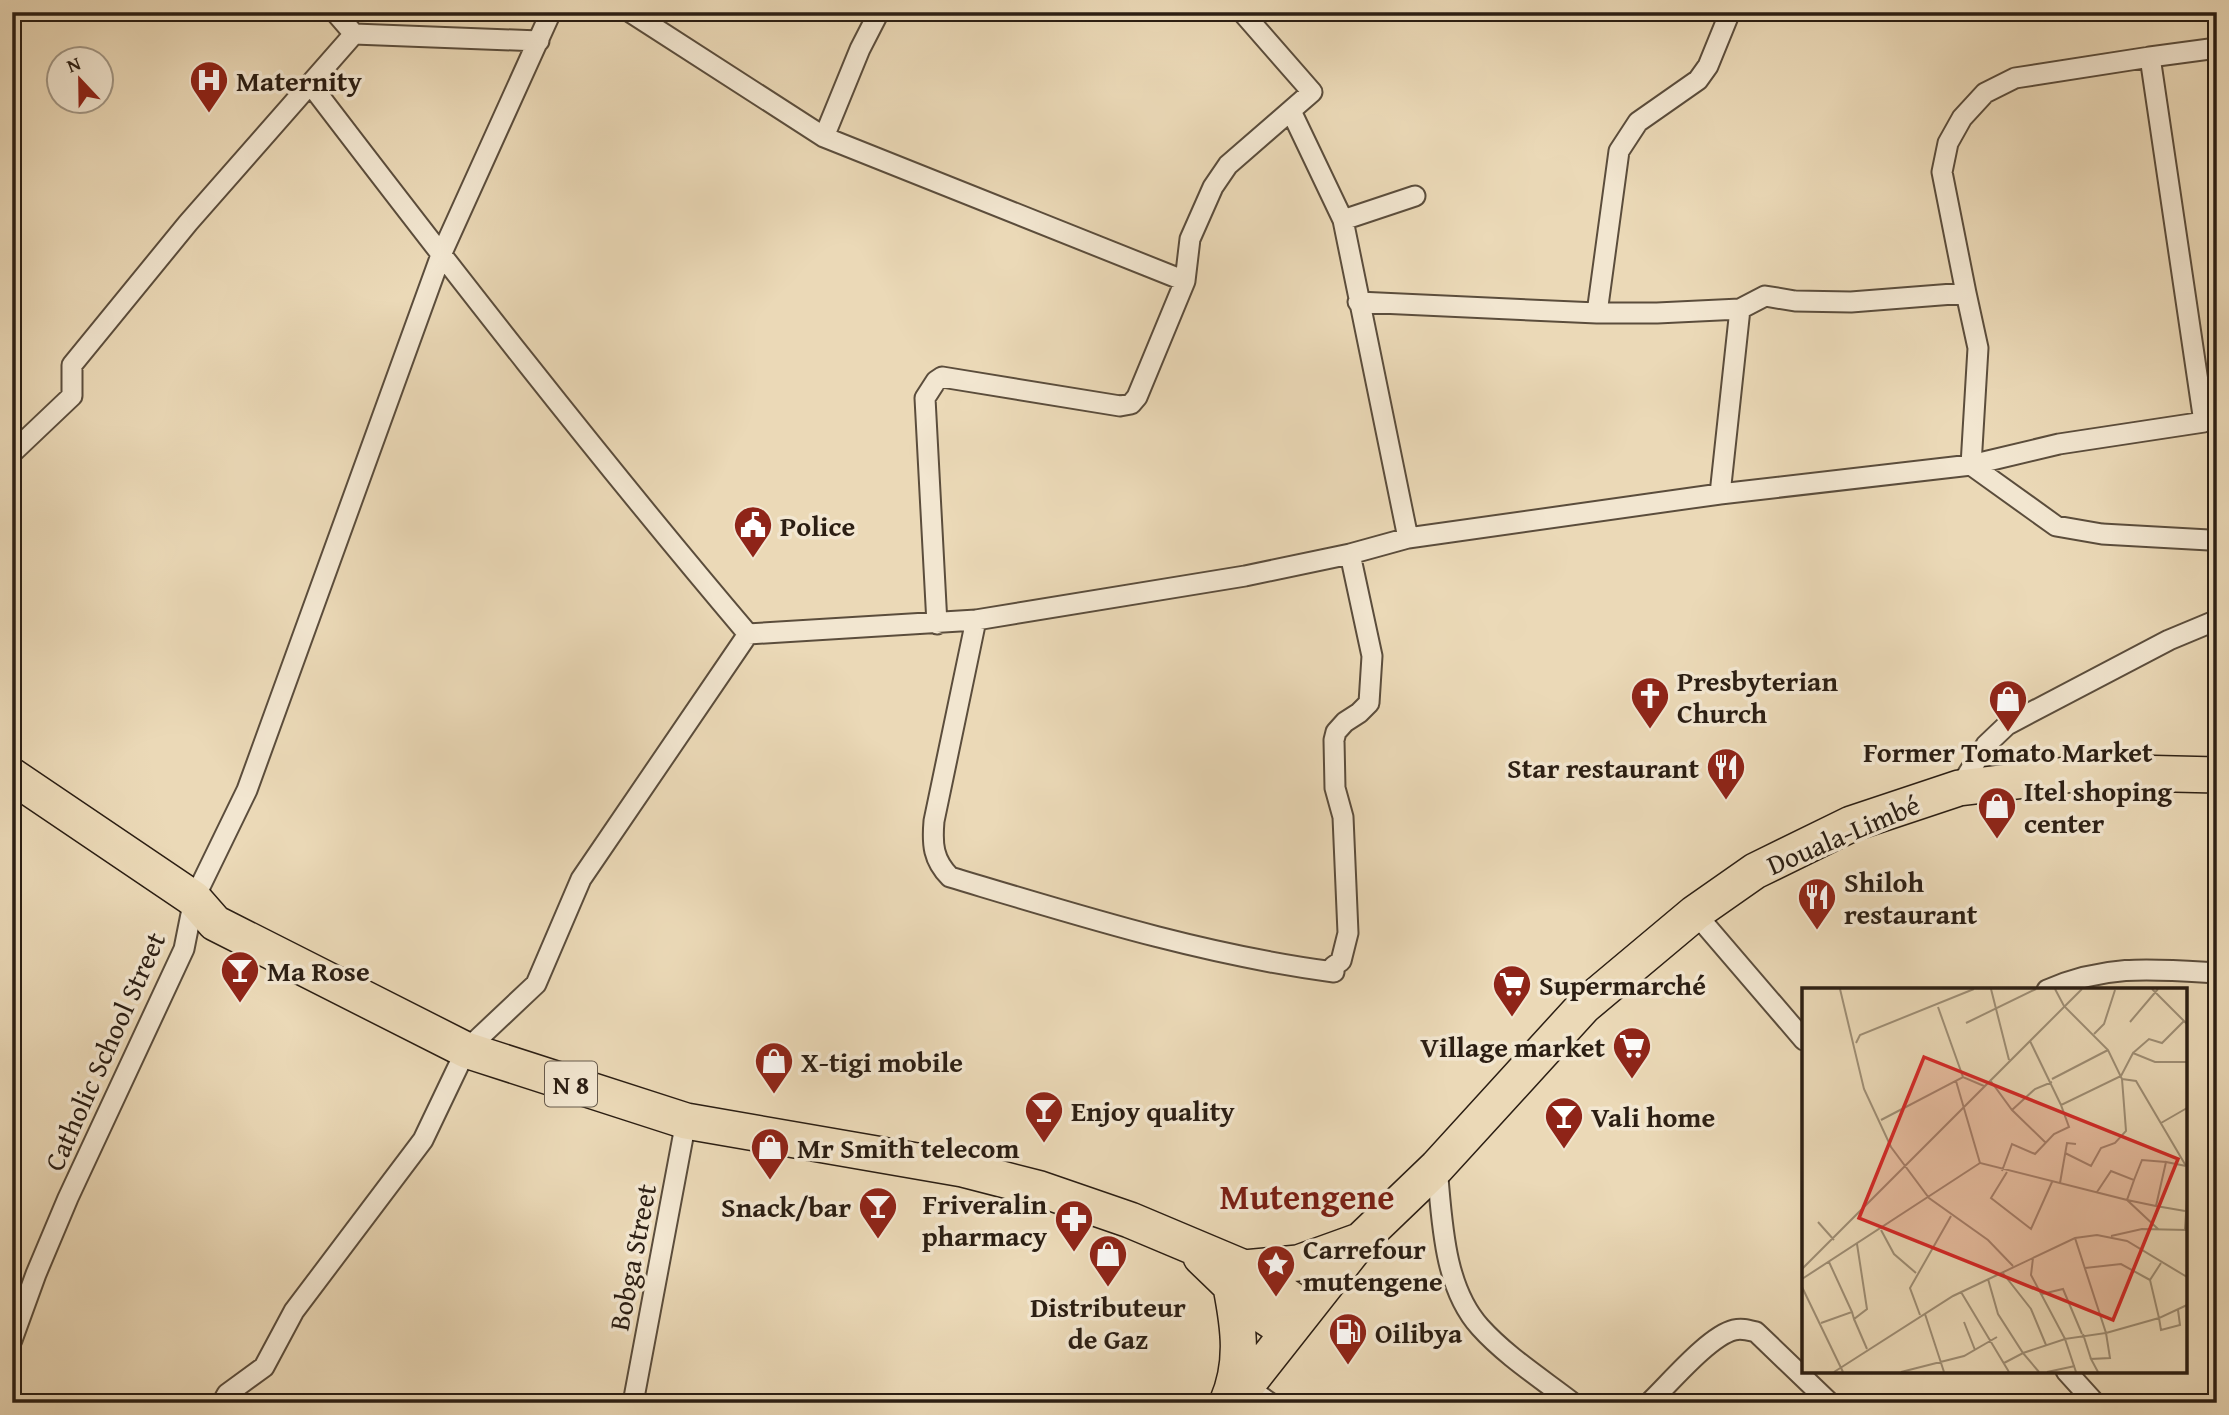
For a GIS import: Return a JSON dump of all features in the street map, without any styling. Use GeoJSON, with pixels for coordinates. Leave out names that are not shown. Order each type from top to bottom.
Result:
{"type":"FeatureCollection","features":[{"type":"Feature","properties":{"kind":"highway","name":"Douala-Limbé"},"geometry":{"type":"LineString","coordinates":[[1243,1399],[1297,1320],[1361,1240],[1437,1167],[1584,1006],[1695,913],[1755,871],[1851,824],[1959,788],[2091,772],[2217,775]]}},
{"type":"Feature","properties":{"kind":"highway","name":"N 8"},"geometry":{"type":"LineString","coordinates":[[12,776],[194,899],[215,923],[466,1050],[686,1121],[962,1169],[1040,1189],[1130,1220],[1192,1247],[1297,1320]]}},
{"type":"Feature","properties":{"kind":"highway"},"geometry":{"type":"LineString","coordinates":[[1243,1399],[1235,1384],[1239,1368],[1238,1277],[1298,1263],[1361,1240]]}},
{"type":"Feature","properties":{"kind":"street"},"geometry":{"type":"LineString","coordinates":[[335,12],[354,34],[539,41]]}},
{"type":"Feature","properties":{"kind":"street","name":"Catholic School Street"},"geometry":{"type":"LineString","coordinates":[[12,1340],[68,1198],[184,949],[194,899],[247,790],[441,256],[551,12]]}},
{"type":"Feature","properties":{"kind":"street"},"geometry":{"type":"LineString","coordinates":[[630,12],[824,137],[1185,281]]}},
{"type":"Feature","properties":{"kind":"street"},"geometry":{"type":"LineString","coordinates":[[824,137],[860,49],[879,12]]}},
{"type":"Feature","properties":{"kind":"street"},"geometry":{"type":"LineString","coordinates":[[937,624],[925,398],[942,377],[1120,407],[1130,404],[1137,397],[1185,281],[1189,239],[1213,187],[1228,165],[1312,92],[1242,12]]}},
{"type":"Feature","properties":{"kind":"street"},"geometry":{"type":"LineString","coordinates":[[1597,313],[1619,152],[1638,122],[1698,80],[1708,66],[1730,12]]}},
{"type":"Feature","properties":{"kind":"street"},"geometry":{"type":"LineString","coordinates":[[12,453],[72,396],[72,365],[188,223],[354,34]]}},
{"type":"Feature","properties":{"kind":"street"},"geometry":{"type":"LineString","coordinates":[[1971,465],[1978,348],[1942,172],[1948,143],[1962,118],[1985,93],[2015,78],[2217,48]]}},
{"type":"Feature","properties":{"kind":"street"},"geometry":{"type":"LineString","coordinates":[[748,634],[976,620],[1245,576],[1350,554],[1408,538],[1720,494],[1971,465],[2059,444],[2211,421],[2150,57]]}},
{"type":"Feature","properties":{"kind":"street"},"geometry":{"type":"LineString","coordinates":[[310,85],[441,256],[748,634]]}},
{"type":"Feature","properties":{"kind":"street"},"geometry":{"type":"LineString","coordinates":[[1290,111],[1343,220],[1408,538]]}},
{"type":"Feature","properties":{"kind":"street"},"geometry":{"type":"LineString","coordinates":[[1343,220],[1415,196]]}},
{"type":"Feature","properties":{"kind":"street"},"geometry":{"type":"LineString","coordinates":[[1358,302],[1597,313],[1657,313],[1740,309],[1765,296],[1795,302],[1851,302],[1966,293]]}},
{"type":"Feature","properties":{"kind":"street"},"geometry":{"type":"LineString","coordinates":[[1720,494],[1740,309]]}},
{"type":"Feature","properties":{"kind":"street"},"geometry":{"type":"LineString","coordinates":[[1971,465],[2056,526],[2102,534],[2209,540],[2217,543]]}},
{"type":"Feature","properties":{"kind":"street"},"geometry":{"type":"LineString","coordinates":[[976,620],[934,821],[935,855],[940,867],[950,877],[1131,931],[1283,965],[1334,972],[1334,967],[1341,961],[1348,933],[1343,817],[1335,788],[1335,740],[1336,732],[1345,722],[1369,703],[1372,656],[1350,554]]}},
{"type":"Feature","properties":{"kind":"street"},"geometry":{"type":"LineString","coordinates":[[1959,788],[1986,745],[2007,725],[2169,640],[2217,620]]}},
{"type":"Feature","properties":{"kind":"street"},"geometry":{"type":"LineString","coordinates":[[222,1403],[227,1394],[264,1367],[294,1311],[423,1140],[466,1050],[536,984],[581,879],[748,634]]}},
{"type":"Feature","properties":{"kind":"street"},"geometry":{"type":"LineString","coordinates":[[1695,913],[1802,1038]]}},
{"type":"Feature","properties":{"kind":"street"},"geometry":{"type":"LineString","coordinates":[[2052,988],[2068,981],[2118,970],[2162,969],[2217,973]]}},
{"type":"Feature","properties":{"kind":"street","name":"Bobga Street"},"geometry":{"type":"LineString","coordinates":[[633,1403],[686,1121]]}},
{"type":"Feature","properties":{"kind":"street"},"geometry":{"type":"LineString","coordinates":[[1437,1167],[1444,1245],[1462,1298],[1479,1326],[1511,1355],[1573,1403]]}},
{"type":"Feature","properties":{"kind":"street"},"geometry":{"type":"LineString","coordinates":[[1649,1403],[1712,1341],[1731,1331],[1743,1329],[1756,1332],[1830,1403]]}},
{"type":"Feature","properties":{"kind":"street"},"geometry":{"type":"LineString","coordinates":[[2068,1373],[2095,1403]]}},
{"type":"Feature","properties":{"kind":"place","name":"Maternity"},"geometry":{"type":"Point","coordinates":[209,114]}},
{"type":"Feature","properties":{"kind":"place","name":"Police"},"geometry":{"type":"Point","coordinates":[753,559]}},
{"type":"Feature","properties":{"kind":"place","name":"Presbyterian Church"},"geometry":{"type":"Point","coordinates":[1650,730]}},
{"type":"Feature","properties":{"kind":"place","name":"Former Tomato Market"},"geometry":{"type":"Point","coordinates":[2008,733]}},
{"type":"Feature","properties":{"kind":"place","name":"Star restaurant"},"geometry":{"type":"Point","coordinates":[1726,801]}},
{"type":"Feature","properties":{"kind":"place","name":"Itel shoping center"},"geometry":{"type":"Point","coordinates":[1997,840]}},
{"type":"Feature","properties":{"kind":"place","name":"Shiloh restaurant"},"geometry":{"type":"Point","coordinates":[1817,931]}},
{"type":"Feature","properties":{"kind":"place","name":"Ma Rose"},"geometry":{"type":"Point","coordinates":[240,1004]}},
{"type":"Feature","properties":{"kind":"place","name":"Supermarché"},"geometry":{"type":"Point","coordinates":[1512,1018]}},
{"type":"Feature","properties":{"kind":"place","name":"Village market"},"geometry":{"type":"Point","coordinates":[1632,1080]}},
{"type":"Feature","properties":{"kind":"place","name":"X-tigi mobile"},"geometry":{"type":"Point","coordinates":[774,1095]}},
{"type":"Feature","properties":{"kind":"place","name":"Enjoy quality"},"geometry":{"type":"Point","coordinates":[1044,1144]}},
{"type":"Feature","properties":{"kind":"place","name":"Vali home"},"geometry":{"type":"Point","coordinates":[1564,1150]}},
{"type":"Feature","properties":{"kind":"place","name":"Mr Smith telecom"},"geometry":{"type":"Point","coordinates":[770,1181]}},
{"type":"Feature","properties":{"kind":"place","name":"Snack/bar"},"geometry":{"type":"Point","coordinates":[878,1240]}},
{"type":"Feature","properties":{"kind":"place","name":"Friveralin pharmacy"},"geometry":{"type":"Point","coordinates":[1074,1253]}},
{"type":"Feature","properties":{"kind":"place","name":"Distributeur de Gaz"},"geometry":{"type":"Point","coordinates":[1108,1288]}},
{"type":"Feature","properties":{"kind":"place","name":"Carrefour mutengene"},"geometry":{"type":"Point","coordinates":[1276,1298]}},
{"type":"Feature","properties":{"kind":"place","name":"Oilibya"},"geometry":{"type":"Point","coordinates":[1348,1366]}},
{"type":"Feature","properties":{"kind":"district","name":"Mutengene"},"geometry":{"type":"Point","coordinates":[1307,1196]}}]}
